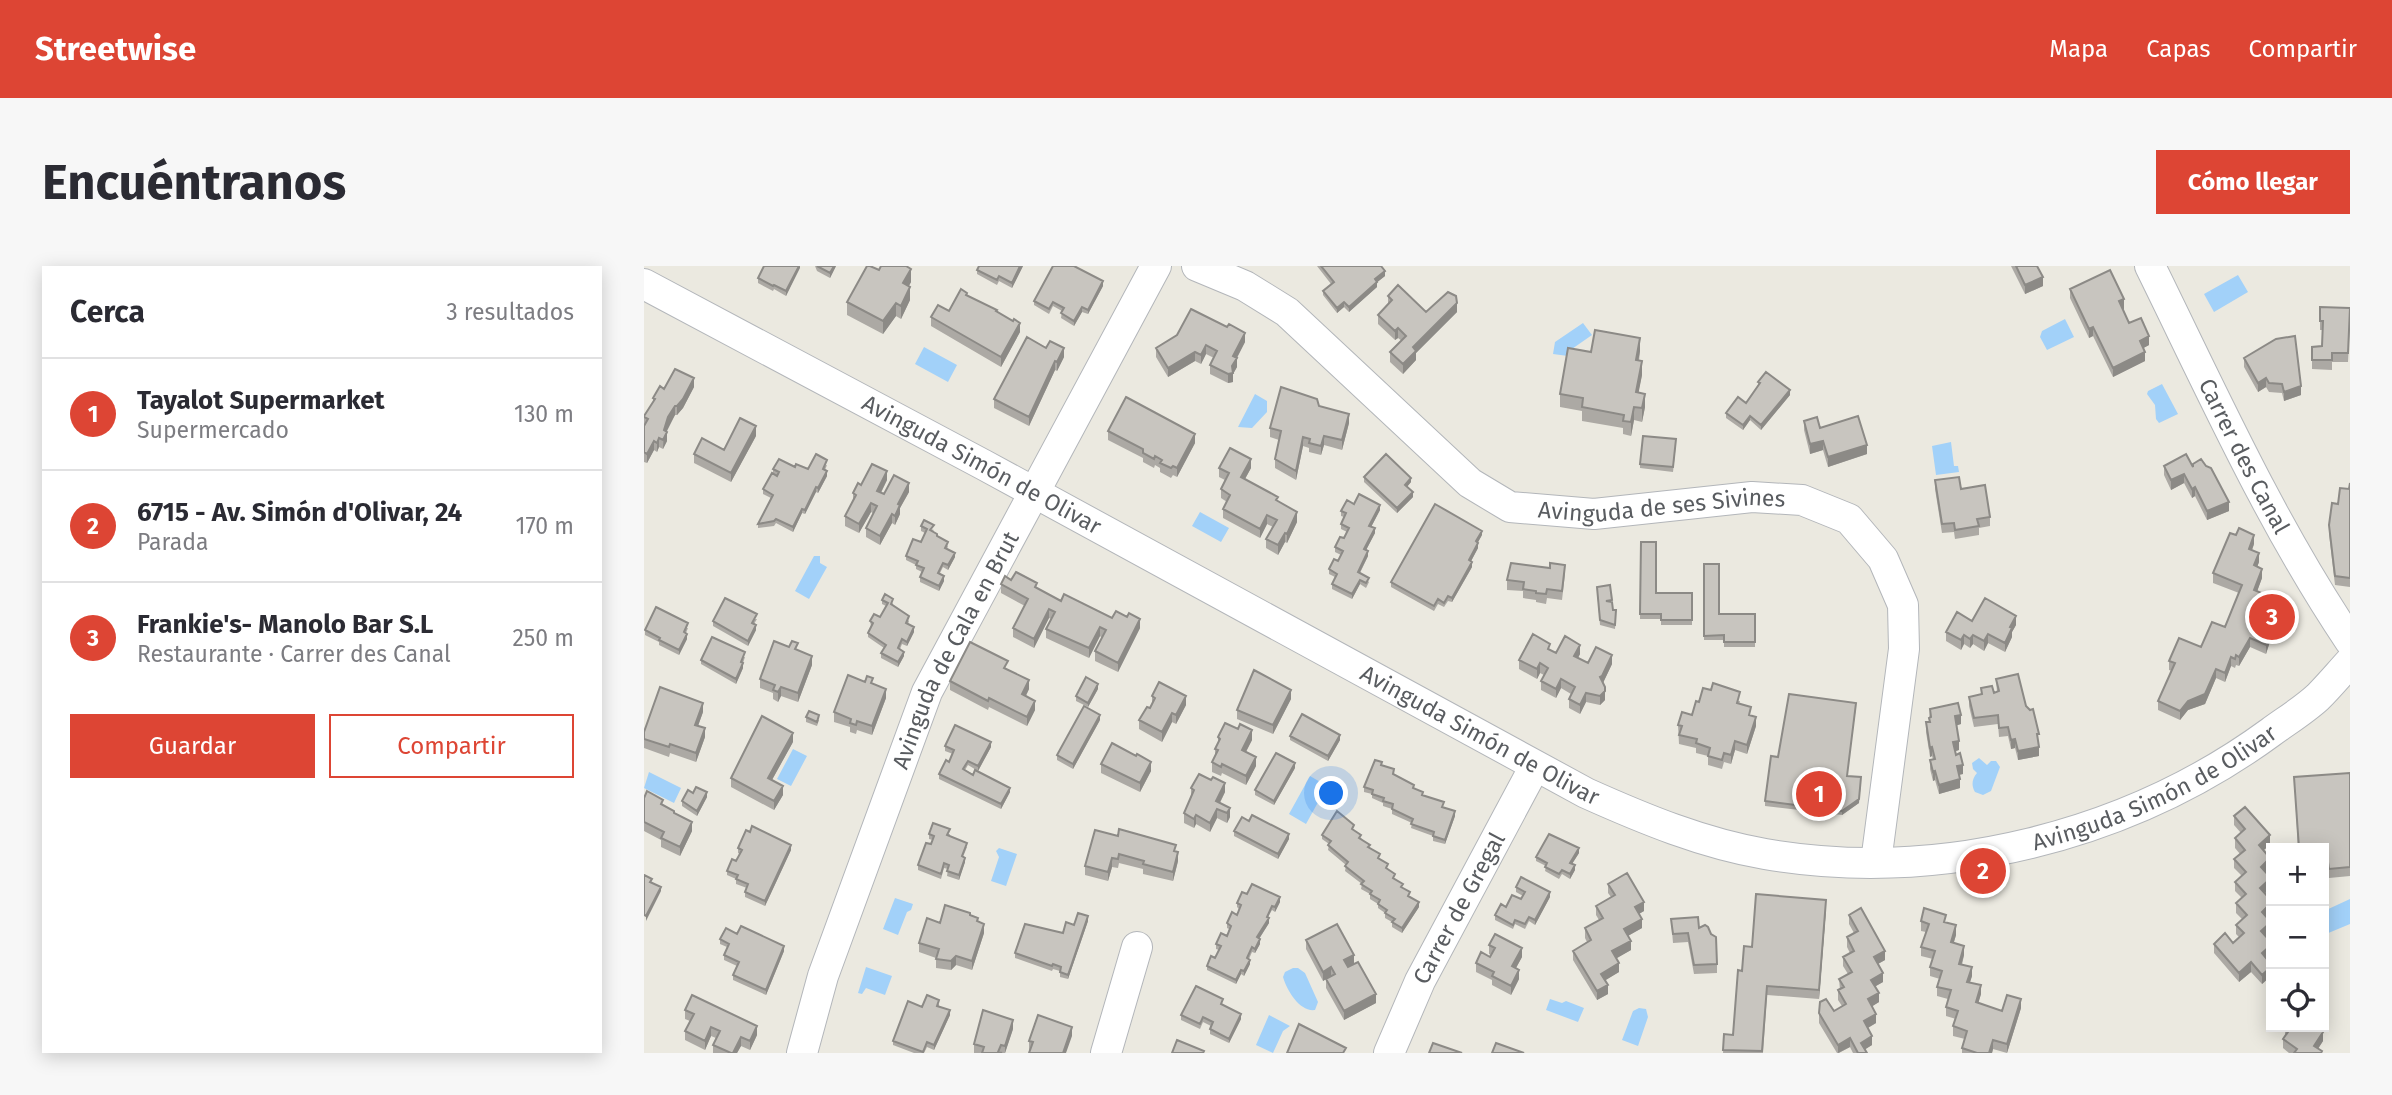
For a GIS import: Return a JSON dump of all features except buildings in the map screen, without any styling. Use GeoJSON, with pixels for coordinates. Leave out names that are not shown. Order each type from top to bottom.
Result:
{"type":"FeatureCollection","features":[{"type":"Feature","properties":{"kind":"street","name":"Avinguda de Cala en Brut"},"geometry":{"type":"LineString","coordinates":[[802,1053],[823,976],[927,692],[1156,266]]}},
{"type":"Feature","properties":{"kind":"street","name":"Avinguda de ses Sivines"},"geometry":{"type":"LineString","coordinates":[[1197,266],[1245,286],[1287,312],[1469,483],[1510,507],[1594,514],[1752,497],[1802,500],[1849,519],[1883,559],[1903,605],[1903,649],[1876,862]]}},
{"type":"Feature","properties":{"kind":"street","name":"Carrer des Canal"},"geometry":{"type":"LineString","coordinates":[[2150,266],[2238,447],[2325,604],[2350,640]]}},
{"type":"Feature","properties":{"kind":"street","name":"Avinguda Simón de Olivar"},"geometry":{"type":"LineString","coordinates":[[644,284],[1034,492],[1586,793],[1653,823],[1714,843],[1765,854],[1825,862],[1876,862],[1923,861],[2007,849],[2060,836],[2194,781],[2250,747],[2316,699],[2350,662]]}},
{"type":"Feature","properties":{"kind":"street","name":"Carrer de Gregal"},"geometry":{"type":"LineString","coordinates":[[1389,1053],[1420,981],[1535,766]]}},
{"type":"Feature","properties":{"kind":"street"},"geometry":{"type":"LineString","coordinates":[[1105,1053],[1137,947]]}},
{"type":"Feature","properties":{"kind":"water"},"geometry":{"type":"Polygon","coordinates":[[[2238,275],[2248,292],[2214,312],[2204,294],[2238,275]]]}},
{"type":"Feature","properties":{"kind":"water"},"geometry":{"type":"Polygon","coordinates":[[[2065,319],[2074,337],[2047,350],[2040,337],[2042,331],[2065,319]]]}},
{"type":"Feature","properties":{"kind":"water"},"geometry":{"type":"Polygon","coordinates":[[[1583,323],[1592,335],[1569,351],[1568,356],[1553,354],[1555,342],[1583,323]]]}},
{"type":"Feature","properties":{"kind":"water"},"geometry":{"type":"Polygon","coordinates":[[[924,347],[957,365],[948,382],[915,364],[924,347]]]}},
{"type":"Feature","properties":{"kind":"water"},"geometry":{"type":"Polygon","coordinates":[[[2162,384],[2178,414],[2159,423],[2155,405],[2147,394],[2162,384]]]}},
{"type":"Feature","properties":{"kind":"water"},"geometry":{"type":"Polygon","coordinates":[[[1255,394],[1267,401],[1267,412],[1252,428],[1238,427],[1255,394]]]}},
{"type":"Feature","properties":{"kind":"water"},"geometry":{"type":"Polygon","coordinates":[[[1951,442],[1954,466],[1958,466],[1959,472],[1936,475],[1932,446],[1951,442]]]}},
{"type":"Feature","properties":{"kind":"water"},"geometry":{"type":"Polygon","coordinates":[[[1200,512],[1229,528],[1221,542],[1192,526],[1200,512]]]}},
{"type":"Feature","properties":{"kind":"water"},"geometry":{"type":"Polygon","coordinates":[[[814,556],[820,556],[820,563],[827,567],[809,599],[795,591],[814,556]]]}},
{"type":"Feature","properties":{"kind":"water"},"geometry":{"type":"Polygon","coordinates":[[[793,749],[807,756],[791,786],[777,779],[793,749]]]}},
{"type":"Feature","properties":{"kind":"water"},"geometry":{"type":"Polygon","coordinates":[[[1979,758],[1987,765],[1996,761],[2000,767],[1991,791],[1983,795],[1975,792],[1973,784],[1977,773],[1972,763],[1979,758]]]}},
{"type":"Feature","properties":{"kind":"water"},"geometry":{"type":"Polygon","coordinates":[[[649,772],[681,788],[674,803],[644,788],[649,772]]]}},
{"type":"Feature","properties":{"kind":"water"},"geometry":{"type":"Polygon","coordinates":[[[1310,776],[1327,786],[1306,824],[1289,814],[1310,776]]]}},
{"type":"Feature","properties":{"kind":"water"},"geometry":{"type":"Polygon","coordinates":[[[999,848],[1017,854],[1006,886],[991,881],[999,857],[996,851],[999,848]]]}},
{"type":"Feature","properties":{"kind":"water"},"geometry":{"type":"Polygon","coordinates":[[[895,898],[913,904],[898,935],[883,929],[895,898]]]}},
{"type":"Feature","properties":{"kind":"water"},"geometry":{"type":"Polygon","coordinates":[[[2350,899],[2350,924],[2329,933],[2329,909],[2350,899]]]}},
{"type":"Feature","properties":{"kind":"water"},"geometry":{"type":"Polygon","coordinates":[[[866,967],[892,976],[885,995],[866,988],[862,994],[858,993],[866,967]]]}},
{"type":"Feature","properties":{"kind":"water"},"geometry":{"type":"Polygon","coordinates":[[[1293,968],[1305,973],[1318,1002],[1315,1010],[1309,1010],[1299,1004],[1288,988],[1283,977],[1285,972],[1293,968]]]}},
{"type":"Feature","properties":{"kind":"water"},"geometry":{"type":"Polygon","coordinates":[[[1550,999],[1562,1003],[1566,1001],[1584,1008],[1578,1022],[1546,1010],[1550,999]]]}},
{"type":"Feature","properties":{"kind":"water"},"geometry":{"type":"Polygon","coordinates":[[[1646,1009],[1648,1017],[1638,1046],[1622,1040],[1633,1011],[1646,1009]]]}},
{"type":"Feature","properties":{"kind":"water"},"geometry":{"type":"Polygon","coordinates":[[[1269,1015],[1290,1026],[1283,1031],[1273,1053],[1256,1045],[1269,1015]]]}},
{"type":"Feature","properties":{"kind":"place","name":"Frankie's- Manolo Bar S.L"},"geometry":{"type":"Point","coordinates":[2272,617]}},
{"type":"Feature","properties":{"kind":"place","name":"Tayalot Supermarket"},"geometry":{"type":"Point","coordinates":[1819,794]}},
{"type":"Feature","properties":{"kind":"place","name":"6715 - Av. Simón d'Olivar, 24"},"geometry":{"type":"Point","coordinates":[1983,871]}}]}
